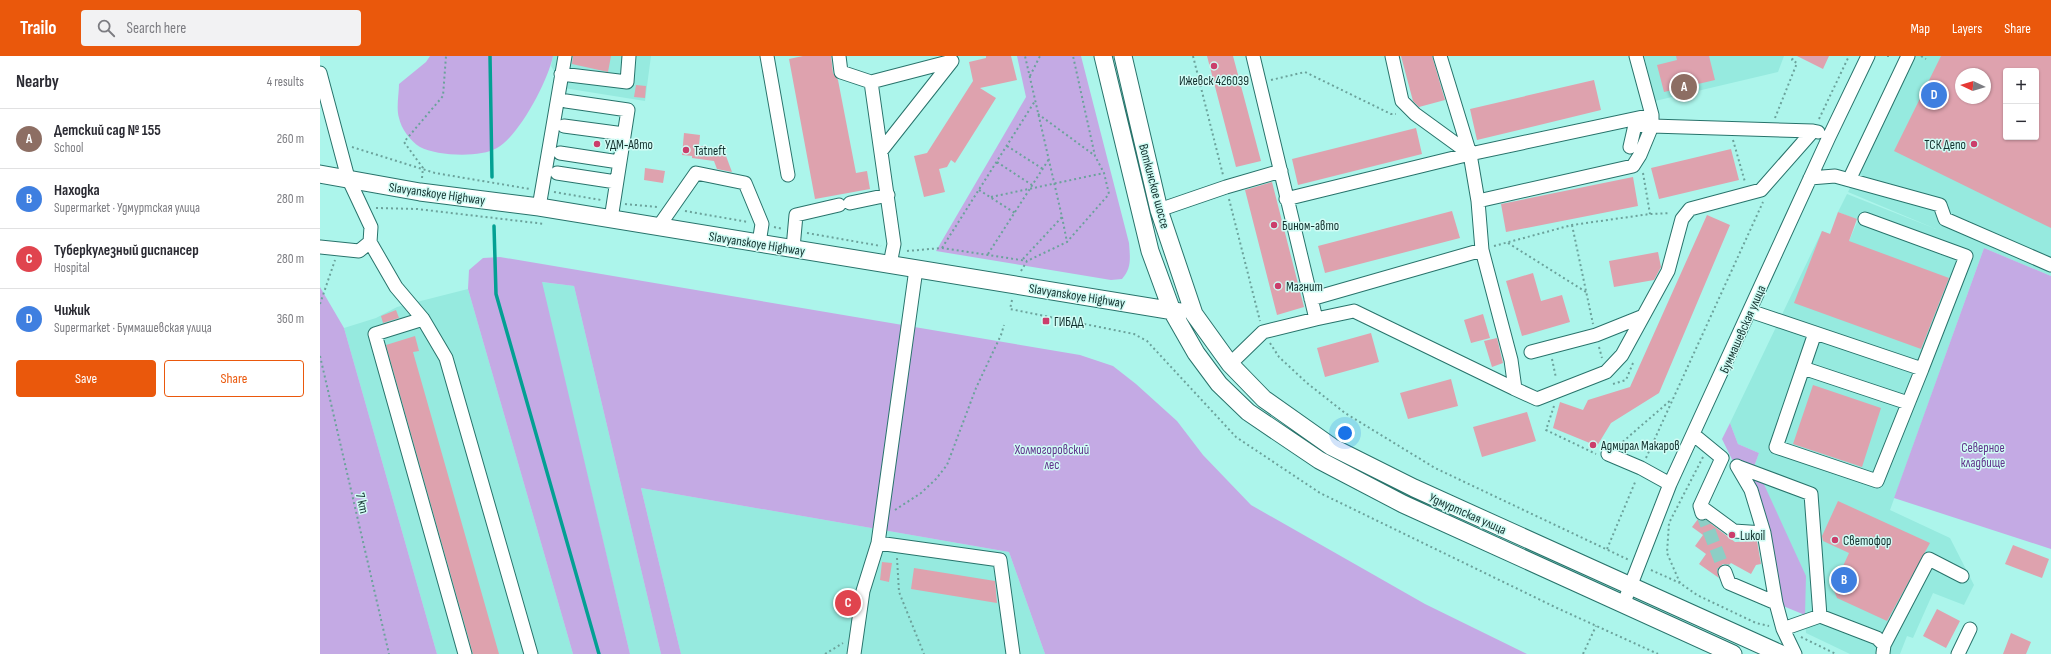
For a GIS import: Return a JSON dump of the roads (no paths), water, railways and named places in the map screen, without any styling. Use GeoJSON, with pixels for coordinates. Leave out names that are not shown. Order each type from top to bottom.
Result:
{"type":"FeatureCollection","features":[{"type":"Feature","properties":{"kind":"main road","name":"Воткинское шоссе"},"geometry":{"type":"LineString","coordinates":[[1103,56],[1150,251],[1172,311]]}},
{"type":"Feature","properties":{"kind":"main road","name":"Воткинское шоссе"},"geometry":{"type":"LineString","coordinates":[[1123,56],[1159,210],[1194,314]]}},
{"type":"Feature","properties":{"kind":"main road","name":"Slavyanskoye Highway"},"geometry":{"type":"LineString","coordinates":[[320,174],[420,192],[611,218],[1194,314]]}},
{"type":"Feature","properties":{"kind":"main road","name":"Удмуртская улица"},"geometry":{"type":"LineString","coordinates":[[1172,311],[1196,353],[1219,384],[1254,417],[1319,460],[1403,504],[1623,605],[1728,651]]}},
{"type":"Feature","properties":{"kind":"main road","name":"Удмуртская улица"},"geometry":{"type":"LineString","coordinates":[[1194,314],[1230,364],[1264,399],[1332,446],[1414,488],[1576,562],[1731,630],[1781,654]]}},
{"type":"Feature","properties":{"kind":"main road"},"geometry":{"type":"LineString","coordinates":[[1568,579],[1576,562]]}},
{"type":"Feature","properties":{"kind":"main road"},"geometry":{"type":"LineString","coordinates":[[1728,651],[1731,630]]}},
{"type":"Feature","properties":{"kind":"street"},"geometry":{"type":"LineString","coordinates":[[539,207],[565,56]]}},
{"type":"Feature","properties":{"kind":"street"},"geometry":{"type":"LineString","coordinates":[[561,74],[627,82],[629,56]]}},
{"type":"Feature","properties":{"kind":"street"},"geometry":{"type":"LineString","coordinates":[[767,56],[788,175]]}},
{"type":"Feature","properties":{"kind":"street"},"geometry":{"type":"LineString","coordinates":[[839,56],[841,72],[872,82],[952,62],[881,150]]}},
{"type":"Feature","properties":{"kind":"street"},"geometry":{"type":"LineString","coordinates":[[1253,56],[1281,171],[1286,199],[1316,319]]}},
{"type":"Feature","properties":{"kind":"street"},"geometry":{"type":"LineString","coordinates":[[1392,56],[1402,101],[1415,114],[1470,154]]}},
{"type":"Feature","properties":{"kind":"street"},"geometry":{"type":"LineString","coordinates":[[1442,56],[1470,154],[1478,201],[1482,250],[1511,360],[1515,389]]}},
{"type":"Feature","properties":{"kind":"street"},"geometry":{"type":"LineString","coordinates":[[1478,201],[1633,166],[1640,155],[1652,120],[1636,56]]}},
{"type":"Feature","properties":{"kind":"street","name":"Буммашевская улица"},"geometry":{"type":"LineString","coordinates":[[1623,605],[1632,586],[1670,484],[1694,435],[1810,178],[1868,56]]}},
{"type":"Feature","properties":{"kind":"street"},"geometry":{"type":"LineString","coordinates":[[1849,180],[1908,56]]}},
{"type":"Feature","properties":{"kind":"street"},"geometry":{"type":"LineString","coordinates":[[320,73],[348,178],[371,227],[370,242],[396,287],[423,319],[446,358],[531,654]]}},
{"type":"Feature","properties":{"kind":"street"},"geometry":{"type":"LineString","coordinates":[[872,82],[894,244],[890,264]]}},
{"type":"Feature","properties":{"kind":"street"},"geometry":{"type":"LineString","coordinates":[[566,100],[628,110],[611,218]]}},
{"type":"Feature","properties":{"kind":"street"},"geometry":{"type":"LineString","coordinates":[[1630,147],[1635,125],[1652,120]]}},
{"type":"Feature","properties":{"kind":"street"},"geometry":{"type":"LineString","coordinates":[[1286,199],[1470,154],[1652,120],[1730,128],[1813,131],[1829,137]]}},
{"type":"Feature","properties":{"kind":"street"},"geometry":{"type":"LineString","coordinates":[[564,126],[624,134]]}},
{"type":"Feature","properties":{"kind":"street"},"geometry":{"type":"LineString","coordinates":[[1230,364],[1263,332],[1354,311],[1537,399],[1606,372],[1622,355],[1668,271],[1682,219],[1690,209],[1760,190],[1813,131]]}},
{"type":"Feature","properties":{"kind":"street"},"geometry":{"type":"LineString","coordinates":[[560,153],[620,162]]}},
{"type":"Feature","properties":{"kind":"street"},"geometry":{"type":"LineString","coordinates":[[1159,210],[1226,186],[1281,171]]}},
{"type":"Feature","properties":{"kind":"street"},"geometry":{"type":"LineString","coordinates":[[659,226],[696,172],[745,183],[762,224],[759,243]]}},
{"type":"Feature","properties":{"kind":"street"},"geometry":{"type":"LineString","coordinates":[[556,174],[616,182]]}},
{"type":"Feature","properties":{"kind":"street"},"geometry":{"type":"LineString","coordinates":[[1810,178],[1835,176],[1940,205],[1945,219],[2012,250],[2051,265]]}},
{"type":"Feature","properties":{"kind":"street"},"geometry":{"type":"LineString","coordinates":[[793,248],[796,215],[888,195]]}},
{"type":"Feature","properties":{"kind":"street"},"geometry":{"type":"LineString","coordinates":[[1815,333],[1776,447],[1877,481],[1966,256],[1865,219]]}},
{"type":"Feature","properties":{"kind":"street"},"geometry":{"type":"LineString","coordinates":[[320,247],[359,251],[370,242]]}},
{"type":"Feature","properties":{"kind":"street"},"geometry":{"type":"LineString","coordinates":[[1311,299],[1482,250]]}},
{"type":"Feature","properties":{"kind":"street"},"geometry":{"type":"LineString","coordinates":[[854,654],[863,591],[878,542],[916,269]]}},
{"type":"Feature","properties":{"kind":"street"},"geometry":{"type":"LineString","coordinates":[[1750,311],[1922,369]]}},
{"type":"Feature","properties":{"kind":"street"},"geometry":{"type":"LineString","coordinates":[[1531,352],[1596,335],[1642,317]]}},
{"type":"Feature","properties":{"kind":"street"},"geometry":{"type":"LineString","coordinates":[[423,319],[375,334],[464,654]]}},
{"type":"Feature","properties":{"kind":"street"},"geometry":{"type":"LineString","coordinates":[[1803,368],[1908,403]]}},
{"type":"Feature","properties":{"kind":"street"},"geometry":{"type":"LineString","coordinates":[[1694,435],[1722,458],[1739,467],[1811,494],[1820,616]]}},
{"type":"Feature","properties":{"kind":"street"},"geometry":{"type":"LineString","coordinates":[[1608,454],[1641,468],[1670,484]]}},
{"type":"Feature","properties":{"kind":"street"},"geometry":{"type":"LineString","coordinates":[[1722,458],[1701,510],[1734,531],[1764,534]]}},
{"type":"Feature","properties":{"kind":"street"},"geometry":{"type":"LineString","coordinates":[[1739,467],[1751,490],[1764,534],[1776,603],[1783,629],[1795,654]]}},
{"type":"Feature","properties":{"kind":"street"},"geometry":{"type":"LineString","coordinates":[[878,542],[1000,560],[1013,654]]}},
{"type":"Feature","properties":{"kind":"street"},"geometry":{"type":"LineString","coordinates":[[1883,650],[1929,559],[1962,576]]}},
{"type":"Feature","properties":{"kind":"street"},"geometry":{"type":"LineString","coordinates":[[1725,572],[1729,583],[1776,603]]}},
{"type":"Feature","properties":{"kind":"street"},"geometry":{"type":"LineString","coordinates":[[1783,629],[1820,616],[1877,638],[1883,650]]}},
{"type":"Feature","properties":{"kind":"street"},"geometry":{"type":"LineString","coordinates":[[1958,654],[1970,629]]}},
{"type":"Feature","properties":{"kind":"waterway"},"geometry":{"type":"LineString","coordinates":[[490,56],[492,177]]}},
{"type":"Feature","properties":{"kind":"waterway"},"geometry":{"type":"LineString","coordinates":[[494,226],[496,294],[599,654]]}},
{"type":"Feature","properties":{"kind":"tunnel"},"geometry":{"type":"LineString","coordinates":[[1702,513],[1725,572]]}},
{"type":"Feature","properties":{"kind":"place","name":"Ижевск 426039"},"geometry":{"type":"Point","coordinates":[1214,66]}},
{"type":"Feature","properties":{"kind":"place","name":"Детский сад № 155"},"geometry":{"type":"Point","coordinates":[1684,87]}},
{"type":"Feature","properties":{"kind":"place","name":"Чижик"},"geometry":{"type":"Point","coordinates":[1934,95]}},
{"type":"Feature","properties":{"kind":"place","name":"УДМ-Авто"},"geometry":{"type":"Point","coordinates":[597,144]}},
{"type":"Feature","properties":{"kind":"place","name":"ТСК Депо"},"geometry":{"type":"Point","coordinates":[1974,144]}},
{"type":"Feature","properties":{"kind":"place","name":"Tatneft"},"geometry":{"type":"Point","coordinates":[686,150]}},
{"type":"Feature","properties":{"kind":"place","name":"Бином-авто"},"geometry":{"type":"Point","coordinates":[1274,225]}},
{"type":"Feature","properties":{"kind":"place","name":"Магнит"},"geometry":{"type":"Point","coordinates":[1278,286]}},
{"type":"Feature","properties":{"kind":"place","name":"ГИБДД"},"geometry":{"type":"Point","coordinates":[1046,321]}},
{"type":"Feature","properties":{"kind":"place","name":"Адмирал Макаров"},"geometry":{"type":"Point","coordinates":[1593,445]}},
{"type":"Feature","properties":{"kind":"place","name":"Lukoil"},"geometry":{"type":"Point","coordinates":[1732,535]}},
{"type":"Feature","properties":{"kind":"place","name":"Светофор"},"geometry":{"type":"Point","coordinates":[1835,540]}},
{"type":"Feature","properties":{"kind":"place","name":"Находка"},"geometry":{"type":"Point","coordinates":[1844,580]}},
{"type":"Feature","properties":{"kind":"place","name":"Туберкулезный диспансер"},"geometry":{"type":"Point","coordinates":[848,603]}},
{"type":"Feature","properties":{"kind":"park label","name":"Северное кладбище"},"geometry":{"type":"Point","coordinates":[1983,454]}},
{"type":"Feature","properties":{"kind":"park label","name":"Холмогоровский лес"},"geometry":{"type":"Point","coordinates":[1052,456]}}]}
